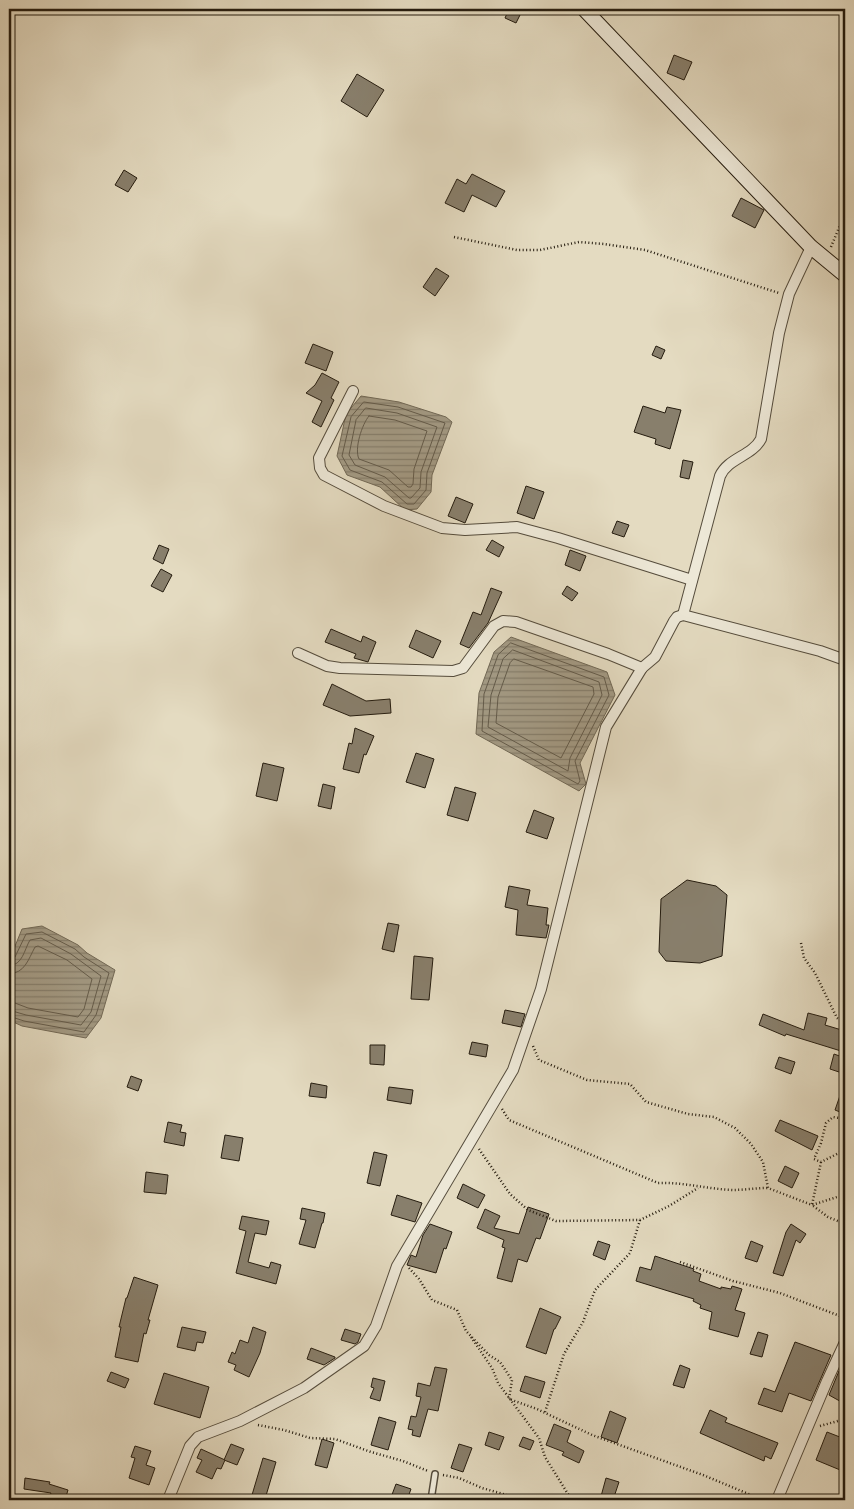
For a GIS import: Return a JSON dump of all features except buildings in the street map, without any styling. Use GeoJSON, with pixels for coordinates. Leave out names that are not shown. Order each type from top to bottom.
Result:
{"type":"FeatureCollection","features":[{"type":"Feature","properties":{"kind":"main road"},"geometry":{"type":"LineString","coordinates":[[584,9],[811,247],[845,276]]}},
{"type":"Feature","properties":{"kind":"street"},"geometry":{"type":"LineString","coordinates":[[683,615],[723,469],[755,446],[761,439],[779,333],[789,294],[811,247]]}},
{"type":"Feature","properties":{"kind":"street"},"geometry":{"type":"LineString","coordinates":[[353,391],[319,458],[320,468],[324,475],[384,506],[442,528],[465,530],[517,527],[692,580]]}},
{"type":"Feature","properties":{"kind":"street"},"geometry":{"type":"LineString","coordinates":[[168,1500],[194,1440],[240,1421],[304,1388],[364,1346],[376,1326],[401,1260],[513,1070],[541,989],[606,727],[642,668],[655,657],[677,617],[683,615],[820,651],[845,660]]}},
{"type":"Feature","properties":{"kind":"street"},"geometry":{"type":"LineString","coordinates":[[298,653],[327,666],[340,668],[452,671],[463,668],[494,626],[503,621],[516,622],[642,668]]}},
{"type":"Feature","properties":{"kind":"street"},"geometry":{"type":"LineString","coordinates":[[777,1500],[845,1342]]}},
{"type":"Feature","properties":{"kind":"lane"},"geometry":{"type":"LineString","coordinates":[[431,1500],[435,1474]]}},
{"type":"Feature","properties":{"kind":"path"},"geometry":{"type":"LineString","coordinates":[[826,260],[845,214]]}},
{"type":"Feature","properties":{"kind":"path"},"geometry":{"type":"LineString","coordinates":[[454,237],[517,250],[540,250],[579,242],[645,250],[770,290],[789,294]]}},
{"type":"Feature","properties":{"kind":"path"},"geometry":{"type":"LineString","coordinates":[[801,943],[804,958],[816,973],[838,1018],[845,1024]]}},
{"type":"Feature","properties":{"kind":"path"},"geometry":{"type":"LineString","coordinates":[[526,1031],[539,1060],[587,1080],[630,1084],[646,1102],[688,1114],[714,1117],[735,1128],[751,1144],[763,1162],[768,1188]]}},
{"type":"Feature","properties":{"kind":"path"},"geometry":{"type":"LineString","coordinates":[[496,1099],[509,1120],[658,1183],[676,1182],[700,1187],[733,1190],[768,1188],[812,1205],[828,1217],[845,1224]]}},
{"type":"Feature","properties":{"kind":"path"},"geometry":{"type":"LineString","coordinates":[[845,1119],[833,1117],[826,1123],[821,1143],[814,1159],[821,1162],[845,1150]]}},
{"type":"Feature","properties":{"kind":"path"},"geometry":{"type":"LineString","coordinates":[[472,1138],[510,1194],[528,1210],[556,1221],[640,1220],[670,1206],[700,1187]]}},
{"type":"Feature","properties":{"kind":"path"},"geometry":{"type":"LineString","coordinates":[[812,1205],[821,1162]]}},
{"type":"Feature","properties":{"kind":"path"},"geometry":{"type":"LineString","coordinates":[[812,1205],[837,1197],[845,1200]]}},
{"type":"Feature","properties":{"kind":"path"},"geometry":{"type":"LineString","coordinates":[[545,1412],[564,1354],[583,1322],[595,1290],[630,1253],[640,1220]]}},
{"type":"Feature","properties":{"kind":"path"},"geometry":{"type":"LineString","coordinates":[[401,1260],[419,1279],[432,1300],[457,1310],[466,1332],[492,1368],[498,1383],[539,1438],[545,1457],[568,1494],[580,1500]]}},
{"type":"Feature","properties":{"kind":"path"},"geometry":{"type":"LineString","coordinates":[[680,1262],[733,1281],[780,1293],[845,1318]]}},
{"type":"Feature","properties":{"kind":"path"},"geometry":{"type":"LineString","coordinates":[[466,1332],[489,1355],[500,1362],[512,1380],[509,1399]]}},
{"type":"Feature","properties":{"kind":"path"},"geometry":{"type":"LineString","coordinates":[[509,1399],[545,1412],[592,1435],[703,1475],[763,1500]]}},
{"type":"Feature","properties":{"kind":"path"},"geometry":{"type":"LineString","coordinates":[[809,1423],[822,1426],[845,1419]]}},
{"type":"Feature","properties":{"kind":"path"},"geometry":{"type":"LineString","coordinates":[[240,1421],[284,1430],[310,1438],[335,1438],[435,1474],[459,1478],[482,1488],[524,1500]]}},
{"type":"Feature","properties":{"kind":"water"},"geometry":{"type":"Polygon","coordinates":[[[361,396],[399,402],[446,417],[452,422],[432,475],[431,492],[417,509],[405,510],[380,487],[347,475],[337,456],[346,414],[361,396]]]}},
{"type":"Feature","properties":{"kind":"water"},"geometry":{"type":"Polygon","coordinates":[[[511,637],[607,672],[615,695],[580,763],[586,784],[579,791],[476,734],[479,693],[494,652],[511,637]]]}},
{"type":"Feature","properties":{"kind":"water"},"geometry":{"type":"Polygon","coordinates":[[[42,926],[78,945],[87,953],[115,970],[101,1018],[86,1038],[22,1026],[9,1020],[9,961],[22,929],[42,926]]]}}]}
